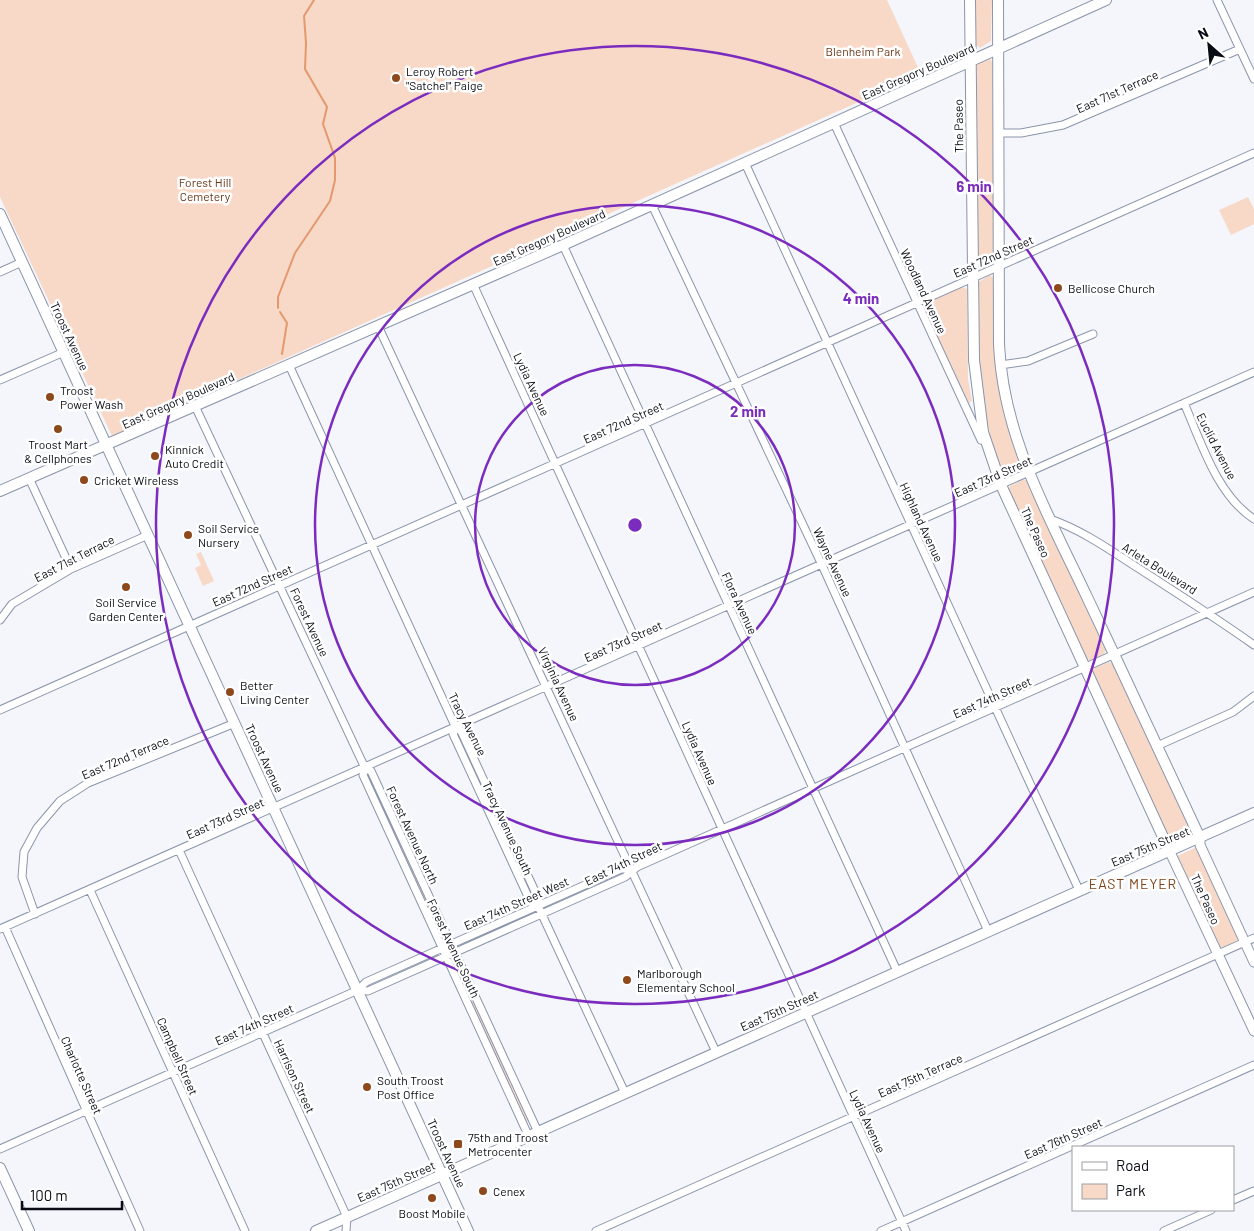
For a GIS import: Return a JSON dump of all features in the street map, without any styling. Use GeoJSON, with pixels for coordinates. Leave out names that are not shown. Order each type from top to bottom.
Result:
{"type":"FeatureCollection","features":[{"type":"Feature","properties":{"kind":"main road","name":"The Paseo"},"geometry":{"type":"LineString","coordinates":[[970,0],[972,278],[975,381],[983,432],[1001,485],[1169,850]]}},
{"type":"Feature","properties":{"kind":"main road","name":"The Paseo"},"geometry":{"type":"LineString","coordinates":[[998,0],[1000,365],[1007,412],[1050,519],[1200,838]]}},
{"type":"Feature","properties":{"kind":"main road","name":"East Gregory Boulevard"},"geometry":{"type":"LineString","coordinates":[[0,491],[564,245],[1106,0]]}},
{"type":"Feature","properties":{"kind":"main road","name":"Troost Avenue"},"geometry":{"type":"LineString","coordinates":[[0,214],[358,990],[442,1174],[464,1230]]}},
{"type":"Feature","properties":{"kind":"main road","name":"East 75th Street"},"geometry":{"type":"LineString","coordinates":[[316,1231],[1254,813]]}},
{"type":"Feature","properties":{"kind":"main road"},"geometry":{"type":"LineString","coordinates":[[0,1168],[29,1231]]}},
{"type":"Feature","properties":{"kind":"street"},"geometry":{"type":"LineString","coordinates":[[1217,0],[1254,79]]}},
{"type":"Feature","properties":{"kind":"street","name":"East 71st Terrace"},"geometry":{"type":"LineString","coordinates":[[999,133],[1048,129],[1070,123],[1240,49]]}},
{"type":"Feature","properties":{"kind":"street","name":"Woodland Avenue"},"geometry":{"type":"LineString","coordinates":[[834,123],[994,468]]}},
{"type":"Feature","properties":{"kind":"street","name":"East 72nd Street"},"geometry":{"type":"LineString","coordinates":[[0,710],[1254,153]]}},
{"type":"Feature","properties":{"kind":"street","name":"Highland Avenue"},"geometry":{"type":"LineString","coordinates":[[745,163],[1079,890]]}},
{"type":"Feature","properties":{"kind":"street","name":"Wayne Avenue"},"geometry":{"type":"LineString","coordinates":[[652,205],[822,565],[988,931]]}},
{"type":"Feature","properties":{"kind":"street","name":"Flora Avenue"},"geometry":{"type":"LineString","coordinates":[[564,245],[897,971]]}},
{"type":"Feature","properties":{"kind":"street"},"geometry":{"type":"LineString","coordinates":[[0,272],[22,262]]}},
{"type":"Feature","properties":{"kind":"street","name":"Lydia Avenue"},"geometry":{"type":"LineString","coordinates":[[474,284],[906,1231]]}},
{"type":"Feature","properties":{"kind":"street","name":"Virginia Avenue"},"geometry":{"type":"LineString","coordinates":[[378,326],[633,869],[716,1052]]}},
{"type":"Feature","properties":{"kind":"street"},"geometry":{"type":"LineString","coordinates":[[1000,365],[1028,361],[1093,334]]}},
{"type":"Feature","properties":{"kind":"street"},"geometry":{"type":"LineString","coordinates":[[0,380],[64,352]]}},
{"type":"Feature","properties":{"kind":"street","name":"Tracy Avenue"},"geometry":{"type":"LineString","coordinates":[[289,365],[456,728],[460,731],[539,900],[538,906],[541,913],[625,1093]]}},
{"type":"Feature","properties":{"kind":"street","name":"East 73rd Street"},"geometry":{"type":"LineString","coordinates":[[3,928],[1254,372]]}},
{"type":"Feature","properties":{"kind":"street","name":"Euclid Avenue"},"geometry":{"type":"LineString","coordinates":[[1184,403],[1213,468],[1243,512],[1254,519]]}},
{"type":"Feature","properties":{"kind":"street","name":"Forest Avenue"},"geometry":{"type":"LineString","coordinates":[[195,406],[281,585],[365,768]]}},
{"type":"Feature","properties":{"kind":"street"},"geometry":{"type":"LineString","coordinates":[[29,478],[71,570]]}},
{"type":"Feature","properties":{"kind":"street","name":"Arleta Boulevard"},"geometry":{"type":"LineString","coordinates":[[1050,519],[1067,524],[1093,539],[1208,612],[1254,644]]}},
{"type":"Feature","properties":{"kind":"street","name":"East 71st Terrace"},"geometry":{"type":"LineString","coordinates":[[0,610],[71,570],[148,535]]}},
{"type":"Feature","properties":{"kind":"street","name":"East 74th Street"},"geometry":{"type":"LineString","coordinates":[[0,1149],[358,990],[368,991],[446,957],[625,877],[633,869],[1254,592]]}},
{"type":"Feature","properties":{"kind":"street","name":"East 71st Terrace"},"geometry":{"type":"LineString","coordinates":[[0,620],[12,604]]}},
{"type":"Feature","properties":{"kind":"street"},"geometry":{"type":"LineString","coordinates":[[1157,746],[1234,712],[1254,696]]}},
{"type":"Feature","properties":{"kind":"street","name":"East 72nd Terrace"},"geometry":{"type":"LineString","coordinates":[[35,914],[22,876],[24,852],[37,828],[60,802],[88,783],[235,724]]}},
{"type":"Feature","properties":{"kind":"street","name":"Forest Avenue North"},"geometry":{"type":"LineString","coordinates":[[365,768],[371,771],[455,952],[533,1134]]}},
{"type":"Feature","properties":{"kind":"street","name":"Forest Avenue South"},"geometry":{"type":"LineString","coordinates":[[365,768],[363,775],[442,949],[533,1134]]}},
{"type":"Feature","properties":{"kind":"street","name":"The Paseo"},"geometry":{"type":"LineString","coordinates":[[1200,838],[1200,845],[1254,962]]}},
{"type":"Feature","properties":{"kind":"street","name":"Harrison Street"},"geometry":{"type":"LineString","coordinates":[[179,850],[347,1217],[346,1231]]}},
{"type":"Feature","properties":{"kind":"street","name":"The Paseo"},"geometry":{"type":"LineString","coordinates":[[1169,850],[1254,1031]]}},
{"type":"Feature","properties":{"kind":"street","name":"East 74th Street West"},"geometry":{"type":"LineString","coordinates":[[358,990],[366,982],[622,869],[633,869]]}},
{"type":"Feature","properties":{"kind":"street","name":"Campbell Street"},"geometry":{"type":"LineString","coordinates":[[90,890],[245,1231]]}},
{"type":"Feature","properties":{"kind":"street","name":"Charlotte Street"},"geometry":{"type":"LineString","coordinates":[[3,928],[140,1231]]}},
{"type":"Feature","properties":{"kind":"street","name":"East 75th Terrace"},"geometry":{"type":"LineString","coordinates":[[596,1231],[1254,938]]}},
{"type":"Feature","properties":{"kind":"street","name":"East 76th Street"},"geometry":{"type":"LineString","coordinates":[[1072,1146],[1254,1065]]}},
{"type":"Feature","properties":{"kind":"street","name":"East 76th Street"},"geometry":{"type":"LineString","coordinates":[[881,1231],[1072,1146]]}},
{"type":"Feature","properties":{"kind":"street"},"geometry":{"type":"LineString","coordinates":[[1234,1200],[1254,1191]]}},
{"type":"Feature","properties":{"kind":"street"},"geometry":{"type":"LineString","coordinates":[[1164,1231],[1209,1211]]}},
{"type":"Feature","properties":{"kind":"green space","name":"Forest Hill Cemetery"},"geometry":{"type":"Polygon","coordinates":[[[0,0],[887,0],[921,74],[112,436],[0,197],[0,0]]]}},
{"type":"Feature","properties":{"kind":"green space"},"geometry":{"type":"Polygon","coordinates":[[[975,0],[992,0],[991,41],[980,48],[975,44],[975,0]]]}},
{"type":"Feature","properties":{"kind":"green space"},"geometry":{"type":"Polygon","coordinates":[[[990,58],[992,62],[994,260],[981,270],[977,269],[975,67],[978,62],[990,58]]]}},
{"type":"Feature","properties":{"kind":"green space"},"geometry":{"type":"Polygon","coordinates":[[[1248,197],[1254,209],[1254,224],[1231,235],[1219,210],[1248,197]]]}},
{"type":"Feature","properties":{"kind":"green space"},"geometry":{"type":"Polygon","coordinates":[[[990,275],[994,279],[997,378],[1004,416],[1022,468],[1018,473],[1007,477],[1002,474],[994,451],[981,380],[977,283],[990,275]]]}},
{"type":"Feature","properties":{"kind":"green space"},"geometry":{"type":"Polygon","coordinates":[[[961,287],[967,289],[968,379],[972,401],[969,403],[924,308],[927,303],[961,287]]]}},
{"type":"Feature","properties":{"kind":"green space"},"geometry":{"type":"Polygon","coordinates":[[[1022,480],[1028,480],[1106,649],[1098,658],[1085,659],[1008,492],[1010,486],[1022,480]]]}},
{"type":"Feature","properties":{"kind":"green space"},"geometry":{"type":"Polygon","coordinates":[[[201,552],[214,581],[203,586],[195,568],[201,565],[196,554],[201,552]]]}},
{"type":"Feature","properties":{"kind":"green space"},"geometry":{"type":"Polygon","coordinates":[[[1109,662],[1113,664],[1189,828],[1188,831],[1170,840],[1167,839],[1091,673],[1093,669],[1109,662]]]}},
{"type":"Feature","properties":{"kind":"green space"},"geometry":{"type":"Polygon","coordinates":[[[460,736],[536,902],[534,903],[457,737],[460,736]]]}},
{"type":"Feature","properties":{"kind":"green space"},"geometry":{"type":"Polygon","coordinates":[[[368,776],[445,938],[444,943],[366,777],[368,776]]]}},
{"type":"Feature","properties":{"kind":"green space"},"geometry":{"type":"Polygon","coordinates":[[[1197,847],[1239,939],[1223,948],[1219,947],[1177,859],[1177,856],[1197,847]]]}},
{"type":"Feature","properties":{"kind":"green space"},"geometry":{"type":"Polygon","coordinates":[[[452,957],[529,1119],[527,1122],[451,959],[452,957]]]}},
{"type":"Feature","properties":{"kind":"waterway"},"geometry":{"type":"LineString","coordinates":[[278,308],[278,297],[295,253],[330,201],[335,180],[335,158],[323,124],[327,107],[305,69],[304,16],[314,0]]}},
{"type":"Feature","properties":{"kind":"waterway"},"geometry":{"type":"LineString","coordinates":[[280,312],[287,323],[282,354]]}},
{"type":"Feature","properties":{"kind":"place","name":"Leroy Robert \"Satchel\" Paige"},"geometry":{"type":"Point","coordinates":[396,78]}},
{"type":"Feature","properties":{"kind":"place","name":"Bellicose Church"},"geometry":{"type":"Point","coordinates":[1058,288]}},
{"type":"Feature","properties":{"kind":"place","name":"Troost Power Wash"},"geometry":{"type":"Point","coordinates":[50,397]}},
{"type":"Feature","properties":{"kind":"place","name":"Troost Mart & Cellphones"},"geometry":{"type":"Point","coordinates":[58,429]}},
{"type":"Feature","properties":{"kind":"place","name":"Kinnick Auto Credit"},"geometry":{"type":"Point","coordinates":[155,456]}},
{"type":"Feature","properties":{"kind":"place","name":"Cricket Wireless"},"geometry":{"type":"Point","coordinates":[84,480]}},
{"type":"Feature","properties":{"kind":"place","name":"Soil Service Nursery"},"geometry":{"type":"Point","coordinates":[188,535]}},
{"type":"Feature","properties":{"kind":"place","name":"Soil Service Garden Center"},"geometry":{"type":"Point","coordinates":[126,587]}},
{"type":"Feature","properties":{"kind":"place","name":"Better Living Center"},"geometry":{"type":"Point","coordinates":[230,692]}},
{"type":"Feature","properties":{"kind":"place","name":"Marlborough Elementary School"},"geometry":{"type":"Point","coordinates":[627,980]}},
{"type":"Feature","properties":{"kind":"place","name":"South Troost Post Office"},"geometry":{"type":"Point","coordinates":[367,1087]}},
{"type":"Feature","properties":{"kind":"place","name":"75th and Troost Metrocenter"},"geometry":{"type":"Point","coordinates":[458,1144]}},
{"type":"Feature","properties":{"kind":"place","name":"Cenex"},"geometry":{"type":"Point","coordinates":[483,1191]}},
{"type":"Feature","properties":{"kind":"place","name":"Boost Mobile"},"geometry":{"type":"Point","coordinates":[432,1198]}},
{"type":"Feature","properties":{"kind":"district","name":"EAST MEYER"},"geometry":{"type":"Point","coordinates":[1133,883]}},
{"type":"Feature","properties":{"kind":"park label","name":"Blenheim Park"},"geometry":{"type":"Point","coordinates":[863,51]}}]}
